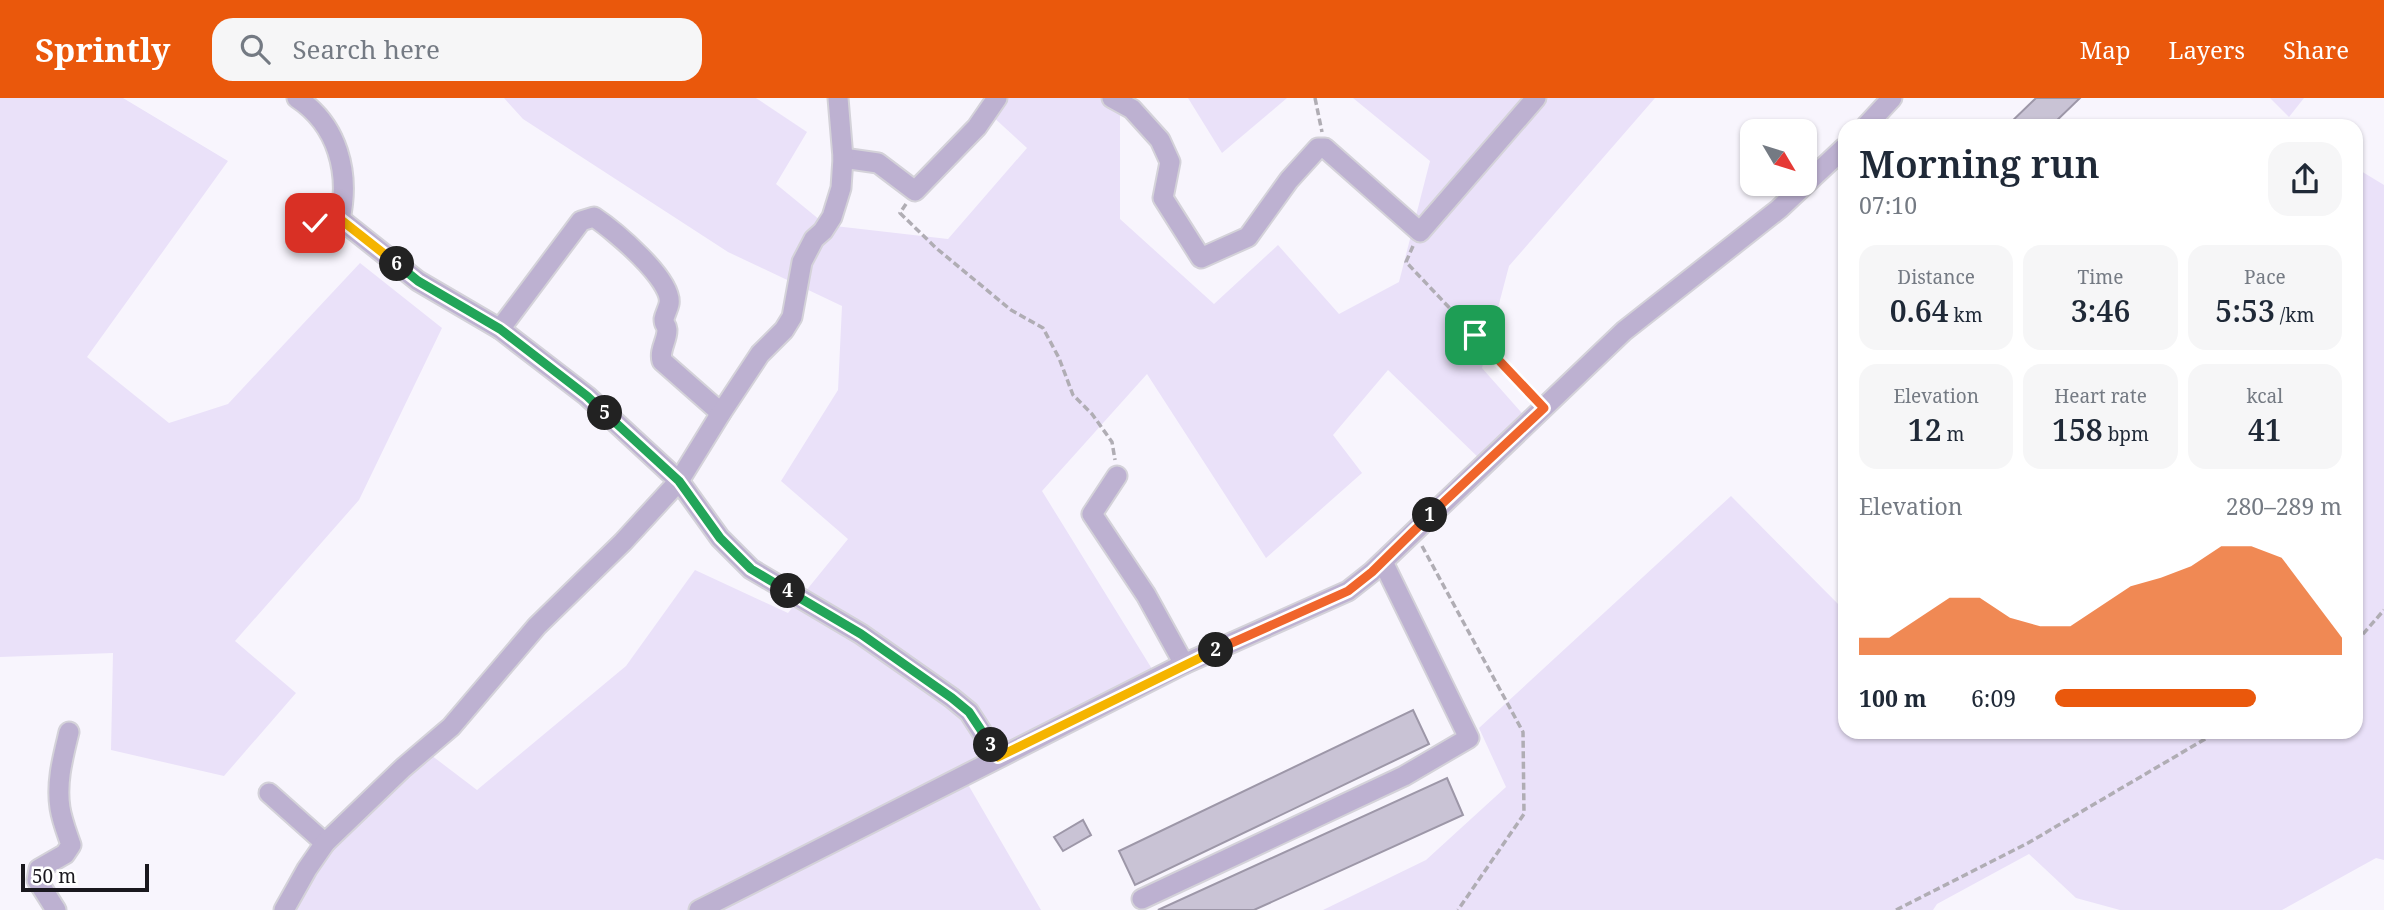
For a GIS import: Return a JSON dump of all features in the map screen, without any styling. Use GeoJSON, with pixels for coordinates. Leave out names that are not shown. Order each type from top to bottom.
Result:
{"type":"FeatureCollection","features":[{"type":"Feature","properties":{"kind":"street"},"geometry":{"type":"LineString","coordinates":[[297,98],[310,106],[337,144],[344,181],[340,219]]}},
{"type":"Feature","properties":{"kind":"street"},"geometry":{"type":"LineString","coordinates":[[284,910],[325,843],[403,768],[451,727],[537,626],[623,542],[679,481],[760,354],[792,317],[802,262],[814,239],[832,217],[841,188],[843,158],[838,98]]}},
{"type":"Feature","properties":{"kind":"street"},"geometry":{"type":"LineString","coordinates":[[843,158],[878,163],[915,191],[977,127],[997,98]]}},
{"type":"Feature","properties":{"kind":"street"},"geometry":{"type":"LineString","coordinates":[[1112,98],[1132,109],[1160,140],[1170,162],[1163,198],[1201,258],[1248,237],[1289,180],[1318,148],[1325,148],[1420,232],[1536,98]]}},
{"type":"Feature","properties":{"kind":"street"},"geometry":{"type":"LineString","coordinates":[[1872,119],[1892,98]]}},
{"type":"Feature","properties":{"kind":"street"},"geometry":{"type":"LineString","coordinates":[[699,910],[1184,664],[1348,591],[1383,562],[1624,331],[1779,209],[1838,154]]}},
{"type":"Feature","properties":{"kind":"street"},"geometry":{"type":"LineString","coordinates":[[500,329],[581,221],[594,216],[613,230],[650,267],[669,292],[670,301],[664,320],[667,330],[660,356],[662,361],[721,412]]}},
{"type":"Feature","properties":{"kind":"street"},"geometry":{"type":"LineString","coordinates":[[315,223],[340,219],[418,281],[500,329],[587,396],[679,481],[720,538],[751,569],[861,634],[952,698],[969,712],[998,757]]}},
{"type":"Feature","properties":{"kind":"street"},"geometry":{"type":"LineString","coordinates":[[1117,476],[1092,514],[1146,595],[1184,664]]}},
{"type":"Feature","properties":{"kind":"street"},"geometry":{"type":"LineString","coordinates":[[1142,899],[1404,776],[1468,738],[1383,562]]}},
{"type":"Feature","properties":{"kind":"street"},"geometry":{"type":"LineString","coordinates":[[56,910],[37,880],[39,869],[65,854],[71,845],[60,811],[59,796],[60,772],[69,732]]}},
{"type":"Feature","properties":{"kind":"street"},"geometry":{"type":"LineString","coordinates":[[269,793],[325,843]]}},
{"type":"Feature","properties":{"kind":"path"},"geometry":{"type":"LineString","coordinates":[[1315,98],[1325,148]]}},
{"type":"Feature","properties":{"kind":"path"},"geometry":{"type":"LineString","coordinates":[[915,191],[900,213],[936,248],[1011,310],[1044,328],[1073,395],[1092,414],[1112,442],[1117,476]]}},
{"type":"Feature","properties":{"kind":"path"},"geometry":{"type":"LineString","coordinates":[[1420,232],[1406,262],[1544,408]]}},
{"type":"Feature","properties":{"kind":"path"},"geometry":{"type":"LineString","coordinates":[[1413,531],[1523,732],[1524,814],[1458,910]]}},
{"type":"Feature","properties":{"kind":"path"},"geometry":{"type":"LineString","coordinates":[[2363,634],[2384,610]]}},
{"type":"Feature","properties":{"kind":"path"},"geometry":{"type":"LineString","coordinates":[[1896,910],[2028,843],[2205,739]]}},
{"type":"Feature","properties":{"kind":"shaded area"},"geometry":{"type":"Polygon","coordinates":[[[0,98],[123,98],[228,161],[87,357],[169,423],[228,404],[360,263],[442,328],[359,500],[235,641],[296,693],[224,776],[111,750],[113,653],[0,657],[0,98]]]}},
{"type":"Feature","properties":{"kind":"shaded area"},"geometry":{"type":"Polygon","coordinates":[[[504,98],[756,98],[807,132],[776,184],[826,225],[948,239],[1027,148],[979,104],[987,98],[1120,98],[1120,219],[1214,304],[1278,245],[1339,314],[1399,282],[1430,161],[1353,98],[1655,98],[1509,266],[1482,368],[1527,419],[1483,462],[1388,370],[1333,435],[1362,473],[1266,558],[1147,374],[1042,491],[1157,677],[966,781],[1041,910],[283,910],[354,813],[427,752],[477,790],[626,666],[695,570],[788,613],[848,539],[781,481],[838,390],[842,306],[728,252],[523,119],[504,98]]]}},
{"type":"Feature","properties":{"kind":"shaded area"},"geometry":{"type":"Polygon","coordinates":[[[1188,98],[1287,98],[1222,153],[1188,98]]]}},
{"type":"Feature","properties":{"kind":"shaded area"},"geometry":{"type":"Polygon","coordinates":[[[2270,98],[2304,98],[2289,117],[2270,98]]]}},
{"type":"Feature","properties":{"kind":"shaded area"},"geometry":{"type":"Polygon","coordinates":[[[2363,172],[2384,185],[2384,860],[2376,858],[2282,910],[2120,910],[2076,898],[2029,854],[1937,904],[1933,910],[1323,910],[1426,860],[1506,787],[1479,728],[1731,496],[1838,604],[1838,739],[2363,739],[2363,172]]]}},
{"type":"Feature","properties":{"kind":"building"},"geometry":{"type":"Polygon","coordinates":[[[2036,98],[2080,98],[2058,119],[2014,119],[2036,98]]]}},
{"type":"Feature","properties":{"kind":"building"},"geometry":{"type":"Polygon","coordinates":[[[1413,710],[1429,744],[1135,885],[1119,851],[1413,710]]]}},
{"type":"Feature","properties":{"kind":"building"},"geometry":{"type":"Polygon","coordinates":[[[1447,778],[1463,815],[1254,910],[1158,910],[1447,778]]]}},
{"type":"Feature","properties":{"kind":"building"},"geometry":{"type":"Polygon","coordinates":[[[1083,820],[1091,835],[1063,851],[1054,837],[1083,820]]]}},
{"type":"Feature","properties":{"kind":"route"},"geometry":{"type":"LineString","coordinates":[[315,223],[340,219],[418,281],[500,329],[587,396],[679,481],[720,538],[751,569],[861,634],[952,698],[969,712],[998,757],[1184,664],[1348,591],[1372,572],[1544,408],[1475,335]]}}]}
